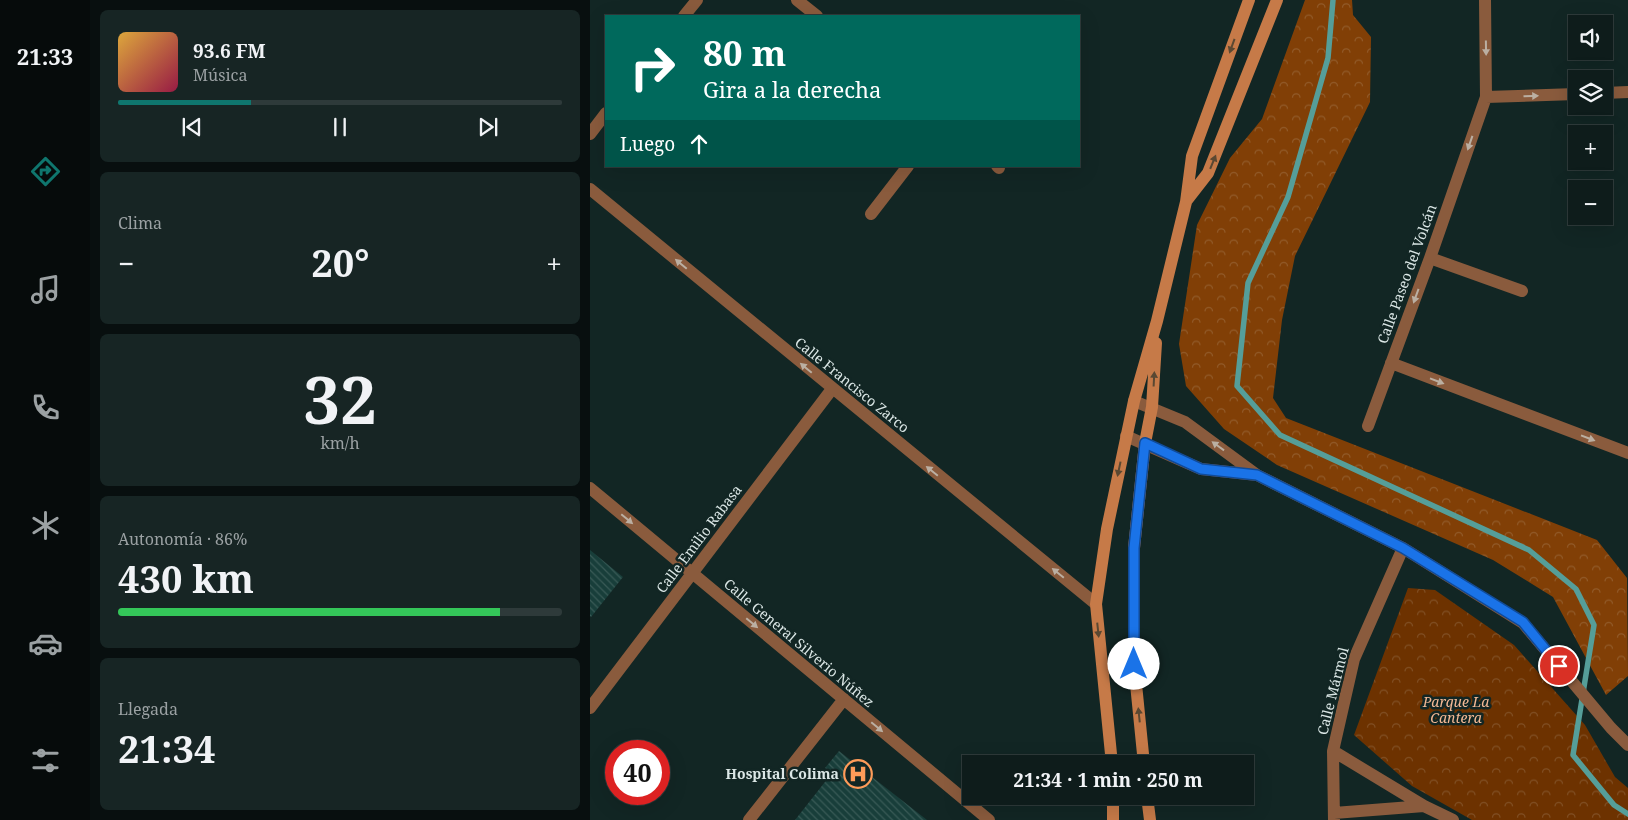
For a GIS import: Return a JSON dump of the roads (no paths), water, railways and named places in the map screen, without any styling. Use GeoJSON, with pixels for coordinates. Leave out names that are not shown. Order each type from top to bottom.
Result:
{"type":"FeatureCollection","features":[{"type":"Feature","properties":{"kind":"street"},"geometry":{"type":"LineString","coordinates":[[685,15],[696,0]]}},
{"type":"Feature","properties":{"kind":"street"},"geometry":{"type":"LineString","coordinates":[[797,0],[816,15]]}},
{"type":"Feature","properties":{"kind":"street"},"geometry":{"type":"LineString","coordinates":[[1111,755],[1096,604],[1107,529],[1134,401],[1157,320],[1186,202],[1192,156],[1249,0]]}},
{"type":"Feature","properties":{"kind":"street"},"geometry":{"type":"LineString","coordinates":[[1186,202],[1208,174],[1277,0]]}},
{"type":"Feature","properties":{"kind":"street","name":"Calle Paseo del Volcán"},"geometry":{"type":"LineString","coordinates":[[1485,0],[1486,97],[1391,363],[1628,453]]}},
{"type":"Feature","properties":{"kind":"street"},"geometry":{"type":"LineString","coordinates":[[1613,93],[1628,92]]}},
{"type":"Feature","properties":{"kind":"street"},"geometry":{"type":"LineString","coordinates":[[1486,97],[1568,94]]}},
{"type":"Feature","properties":{"kind":"street"},"geometry":{"type":"LineString","coordinates":[[590,134],[605,114]]}},
{"type":"Feature","properties":{"kind":"street"},"geometry":{"type":"LineString","coordinates":[[871,214],[907,167]]}},
{"type":"Feature","properties":{"kind":"street","name":"Calle Francisco Zarco"},"geometry":{"type":"LineString","coordinates":[[590,189],[1096,604]]}},
{"type":"Feature","properties":{"kind":"street"},"geometry":{"type":"LineString","coordinates":[[1430,258],[1522,291]]}},
{"type":"Feature","properties":{"kind":"street"},"geometry":{"type":"LineString","coordinates":[[1143,755],[1134,664],[1134,548],[1145,443],[1152,408],[1157,320]]}},
{"type":"Feature","properties":{"kind":"street"},"geometry":{"type":"LineString","coordinates":[[1368,426],[1391,363]]}},
{"type":"Feature","properties":{"kind":"street","name":"Calle Emilio Rabasa"},"geometry":{"type":"LineString","coordinates":[[590,708],[832,389]]}},
{"type":"Feature","properties":{"kind":"street"},"geometry":{"type":"LineString","coordinates":[[1134,401],[1186,422],[1257,475],[1403,548],[1523,622],[1628,746]]}},
{"type":"Feature","properties":{"kind":"street"},"geometry":{"type":"LineString","coordinates":[[1126,436],[1201,469],[1257,475]]}},
{"type":"Feature","properties":{"kind":"street","name":"Calle General Silverio Núñez"},"geometry":{"type":"LineString","coordinates":[[590,488],[844,699],[982,818]]}},
{"type":"Feature","properties":{"kind":"street","name":"Calle Mármol"},"geometry":{"type":"LineString","coordinates":[[1334,817],[1333,751],[1354,659],[1403,548]]}},
{"type":"Feature","properties":{"kind":"street"},"geometry":{"type":"LineString","coordinates":[[748,820],[844,699]]}},
{"type":"Feature","properties":{"kind":"street"},"geometry":{"type":"LineString","coordinates":[[1333,751],[1424,806],[1453,820]]}},
{"type":"Feature","properties":{"kind":"street"},"geometry":{"type":"LineString","coordinates":[[1113,805],[1113,820]]}},
{"type":"Feature","properties":{"kind":"street"},"geometry":{"type":"LineString","coordinates":[[1148,805],[1150,820]]}},
{"type":"Feature","properties":{"kind":"street"},"geometry":{"type":"LineString","coordinates":[[1334,817],[1424,806]]}},
{"type":"Feature","properties":{"kind":"waterway"},"geometry":{"type":"LineString","coordinates":[[1333,0],[1328,58],[1288,197],[1248,283],[1237,386],[1280,435],[1529,550],[1576,589],[1594,625],[1573,755],[1614,805],[1628,814]]}},
{"type":"Feature","properties":{"kind":"place","name":"Hospital Colima"},"geometry":{"type":"Point","coordinates":[858,774]}},
{"type":"Feature","properties":{"kind":"park label","name":"Parque La Cantera"},"geometry":{"type":"Point","coordinates":[1456,710]}}]}
